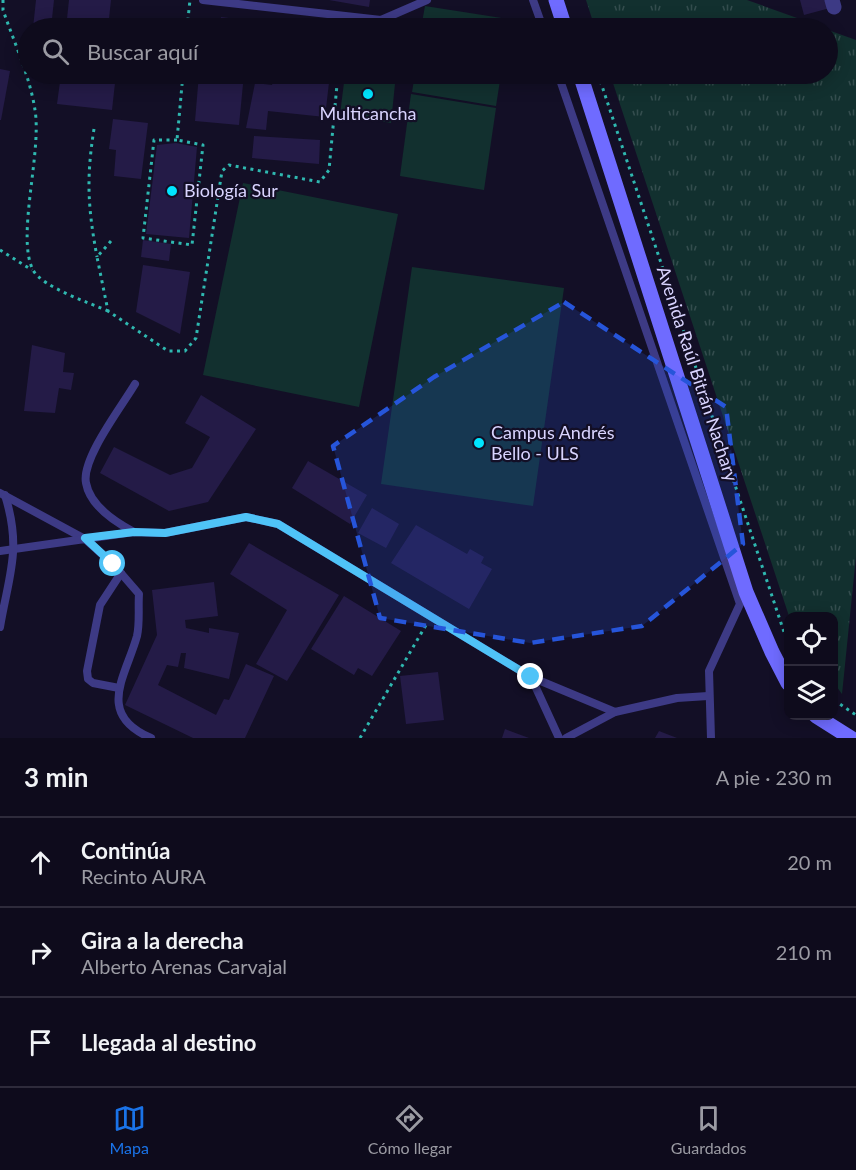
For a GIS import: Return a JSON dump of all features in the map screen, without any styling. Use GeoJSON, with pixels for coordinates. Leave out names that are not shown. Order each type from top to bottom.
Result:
{"type":"FeatureCollection","features":[{"type":"Feature","properties":{"kind":"main road"},"geometry":{"type":"LineString","coordinates":[[556,0],[562,18]]}},
{"type":"Feature","properties":{"kind":"main road","name":"Avenida Raúl Bitrán Nachary"},"geometry":{"type":"LineString","coordinates":[[583,84],[746,592],[772,652],[784,673]]}},
{"type":"Feature","properties":{"kind":"main road"},"geometry":{"type":"LineString","coordinates":[[822,720],[851,738]]}},
{"type":"Feature","properties":{"kind":"lane"},"geometry":{"type":"LineString","coordinates":[[203,0],[363,18]]}},
{"type":"Feature","properties":{"kind":"lane"},"geometry":{"type":"LineString","coordinates":[[386,18],[427,0]]}},
{"type":"Feature","properties":{"kind":"lane"},"geometry":{"type":"LineString","coordinates":[[533,0],[539,18]]}},
{"type":"Feature","properties":{"kind":"lane"},"geometry":{"type":"LineString","coordinates":[[561,84],[740,604],[709,671],[711,738]]}},
{"type":"Feature","properties":{"kind":"lane"},"geometry":{"type":"LineString","coordinates":[[134,532],[118,523],[94,501],[86,482],[91,457],[135,384]]}},
{"type":"Feature","properties":{"kind":"lane"},"geometry":{"type":"LineString","coordinates":[[3,494],[85,538],[139,594],[138,634],[119,688],[119,707],[135,731],[151,738]]}},
{"type":"Feature","properties":{"kind":"lane"},"geometry":{"type":"LineString","coordinates":[[0,627],[15,549],[14,524],[3,494]]}},
{"type":"Feature","properties":{"kind":"lane"},"geometry":{"type":"LineString","coordinates":[[0,551],[134,532],[165,533],[246,517],[278,524],[531,677],[615,712]]}},
{"type":"Feature","properties":{"kind":"lane"},"geometry":{"type":"LineString","coordinates":[[119,688],[93,683],[88,679],[87,671],[100,605],[121,573]]}},
{"type":"Feature","properties":{"kind":"lane"},"geometry":{"type":"LineString","coordinates":[[531,677],[558,738]]}},
{"type":"Feature","properties":{"kind":"lane"},"geometry":{"type":"LineString","coordinates":[[566,738],[615,712],[677,698],[708,696]]}},
{"type":"Feature","properties":{"kind":"path"},"geometry":{"type":"LineString","coordinates":[[3,0],[3,10],[18,57]]}},
{"type":"Feature","properties":{"kind":"path"},"geometry":{"type":"LineString","coordinates":[[188,18],[190,0]]}},
{"type":"Feature","properties":{"kind":"path"},"geometry":{"type":"LineString","coordinates":[[27,84],[35,110],[37,149],[29,207],[28,249],[33,271]]}},
{"type":"Feature","properties":{"kind":"path"},"geometry":{"type":"LineString","coordinates":[[177,140],[182,84]]}},
{"type":"Feature","properties":{"kind":"path"},"geometry":{"type":"LineString","coordinates":[[0,250],[52,286],[108,311],[168,351],[185,351],[196,338],[222,171],[229,165],[320,182],[329,170],[337,84]]}},
{"type":"Feature","properties":{"kind":"path"},"geometry":{"type":"LineString","coordinates":[[600,84],[784,629]]}},
{"type":"Feature","properties":{"kind":"path"},"geometry":{"type":"LineString","coordinates":[[94,129],[88,172],[88,208],[108,311]]}},
{"type":"Feature","properties":{"kind":"path"},"geometry":{"type":"LineString","coordinates":[[154,140],[177,140],[203,145],[192,244],[143,238],[154,140]]}},
{"type":"Feature","properties":{"kind":"path"},"geometry":{"type":"LineString","coordinates":[[97,257],[111,241]]}},
{"type":"Feature","properties":{"kind":"path"},"geometry":{"type":"LineString","coordinates":[[360,738],[431,617]]}},
{"type":"Feature","properties":{"kind":"path"},"geometry":{"type":"LineString","coordinates":[[838,703],[856,715]]}},
{"type":"Feature","properties":{"kind":"highlighted area"},"geometry":{"type":"Polygon","coordinates":[[[564,302],[726,407],[743,544],[642,626],[530,643],[380,618],[333,446],[434,377],[564,302]]]}},
{"type":"Feature","properties":{"kind":"green space"},"geometry":{"type":"Polygon","coordinates":[[[586,0],[747,0],[797,18],[592,18],[586,0]]]}},
{"type":"Feature","properties":{"kind":"green space"},"geometry":{"type":"Polygon","coordinates":[[[425,6],[502,18],[423,18],[425,6]]]}},
{"type":"Feature","properties":{"kind":"green space"},"geometry":{"type":"Polygon","coordinates":[[[838,34],[856,40],[856,556],[842,694],[838,688],[838,612],[788,612],[613,84],[838,84],[838,34]]]}},
{"type":"Feature","properties":{"kind":"green space","name":"Multicancha"},"geometry":{"type":"Polygon","coordinates":[[[344,84],[395,84],[391,123],[340,115],[344,84]]]}},
{"type":"Feature","properties":{"kind":"green space"},"geometry":{"type":"Polygon","coordinates":[[[413,84],[499,84],[496,106],[412,92],[413,84]]]}},
{"type":"Feature","properties":{"kind":"green space"},"geometry":{"type":"Polygon","coordinates":[[[411,94],[496,108],[484,190],[400,176],[411,94]]]}},
{"type":"Feature","properties":{"kind":"green space"},"geometry":{"type":"Polygon","coordinates":[[[243,183],[398,214],[359,407],[203,375],[243,183]]]}},
{"type":"Feature","properties":{"kind":"green space"},"geometry":{"type":"Polygon","coordinates":[[[412,267],[564,288],[533,506],[381,484],[412,267]]]}},
{"type":"Feature","properties":{"kind":"building"},"geometry":{"type":"Polygon","coordinates":[[[36,0],[54,0],[52,18],[34,18],[36,0]]]}},
{"type":"Feature","properties":{"kind":"building"},"geometry":{"type":"Polygon","coordinates":[[[69,0],[111,0],[109,18],[67,18],[69,0]]]}},
{"type":"Feature","properties":{"kind":"building"},"geometry":{"type":"Polygon","coordinates":[[[329,0],[370,0],[369,7],[329,0]]]}},
{"type":"Feature","properties":{"kind":"building"},"geometry":{"type":"Polygon","coordinates":[[[800,0],[828,0],[830,8],[804,15],[800,0]]]}},
{"type":"Feature","properties":{"kind":"building"},"geometry":{"type":"Polygon","coordinates":[[[0,69],[10,71],[1,120],[0,120],[0,69]]]}},
{"type":"Feature","properties":{"kind":"building"},"geometry":{"type":"Polygon","coordinates":[[[60,84],[115,84],[112,110],[57,104],[60,84]]]}},
{"type":"Feature","properties":{"kind":"building"},"geometry":{"type":"Polygon","coordinates":[[[198,84],[243,84],[239,125],[195,121],[198,84]]]}},
{"type":"Feature","properties":{"kind":"building"},"geometry":{"type":"Polygon","coordinates":[[[255,84],[329,84],[325,117],[268,111],[266,130],[246,128],[255,84]]]}},
{"type":"Feature","properties":{"kind":"building"},"geometry":{"type":"Polygon","coordinates":[[[113,119],[148,123],[141,179],[114,176],[116,150],[109,149],[113,119]]]}},
{"type":"Feature","properties":{"kind":"building"},"geometry":{"type":"Polygon","coordinates":[[[254,136],[320,140],[319,164],[252,158],[254,136]]]}},
{"type":"Feature","properties":{"kind":"building","name":"Biología Sur"},"geometry":{"type":"Polygon","coordinates":[[[176,143],[197,147],[189,238],[146,234],[157,145],[176,143]]]}},
{"type":"Feature","properties":{"kind":"building"},"geometry":{"type":"Polygon","coordinates":[[[143,240],[171,244],[169,261],[141,257],[143,240]]]}},
{"type":"Feature","properties":{"kind":"building"},"geometry":{"type":"Polygon","coordinates":[[[143,265],[190,272],[180,334],[136,312],[143,265]]]}},
{"type":"Feature","properties":{"kind":"building"},"geometry":{"type":"Polygon","coordinates":[[[32,345],[65,353],[63,372],[74,373],[71,390],[59,388],[55,413],[24,411],[32,345]]]}},
{"type":"Feature","properties":{"kind":"building"},"geometry":{"type":"Polygon","coordinates":[[[201,395],[256,429],[208,502],[169,511],[100,473],[114,447],[170,475],[192,468],[210,437],[185,423],[201,395]]]}},
{"type":"Feature","properties":{"kind":"building"},"geometry":{"type":"Polygon","coordinates":[[[308,461],[367,495],[350,524],[292,488],[308,461]]]}},
{"type":"Feature","properties":{"kind":"building"},"geometry":{"type":"Polygon","coordinates":[[[372,508],[399,524],[386,548],[358,533],[372,508]]]}},
{"type":"Feature","properties":{"kind":"building"},"geometry":{"type":"Polygon","coordinates":[[[416,525],[467,554],[470,549],[484,557],[481,563],[492,569],[469,609],[391,563],[416,525]]]}},
{"type":"Feature","properties":{"kind":"building"},"geometry":{"type":"Polygon","coordinates":[[[249,543],[339,595],[287,681],[256,664],[287,610],[230,574],[249,543]]]}},
{"type":"Feature","properties":{"kind":"building"},"geometry":{"type":"Polygon","coordinates":[[[214,582],[218,616],[185,620],[186,628],[209,633],[209,628],[239,633],[229,679],[184,668],[186,653],[181,653],[178,667],[167,665],[158,685],[216,715],[224,699],[229,700],[246,664],[274,676],[245,738],[193,738],[125,705],[157,635],[152,590],[214,582]]]}},
{"type":"Feature","properties":{"kind":"building"},"geometry":{"type":"Polygon","coordinates":[[[344,596],[401,631],[372,676],[358,668],[354,675],[311,649],[344,596]]]}},
{"type":"Feature","properties":{"kind":"building"},"geometry":{"type":"Polygon","coordinates":[[[438,672],[444,720],[406,724],[400,676],[438,672]]]}},
{"type":"Feature","properties":{"kind":"building"},"geometry":{"type":"Polygon","coordinates":[[[505,729],[529,738],[502,738],[505,729]]]}},
{"type":"Feature","properties":{"kind":"building"},"geometry":{"type":"Polygon","coordinates":[[[659,731],[677,738],[655,738],[659,731]]]}},
{"type":"Feature","properties":{"kind":"place","name":"Multicancha"},"geometry":{"type":"Point","coordinates":[368,94]}},
{"type":"Feature","properties":{"kind":"place","name":"Biología Sur"},"geometry":{"type":"Point","coordinates":[172,191]}},
{"type":"Feature","properties":{"kind":"place","name":"Campus Andrés Bello - ULS"},"geometry":{"type":"Point","coordinates":[479,443]}},
{"type":"Feature","properties":{"kind":"route"},"geometry":{"type":"LineString","coordinates":[[113,564],[85,538],[134,532],[165,533],[246,517],[278,524],[531,677]]}}]}
